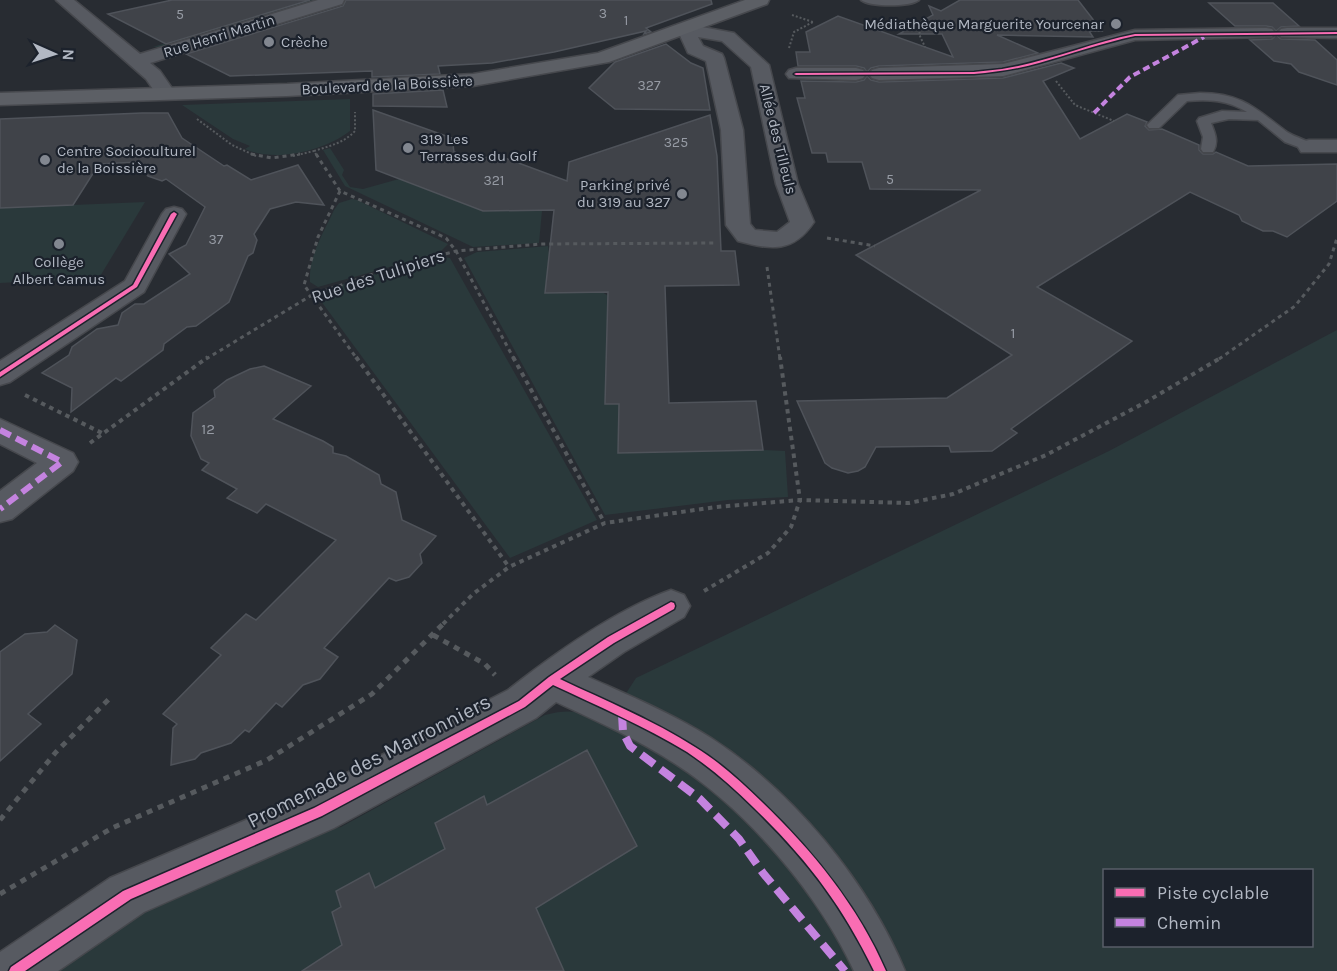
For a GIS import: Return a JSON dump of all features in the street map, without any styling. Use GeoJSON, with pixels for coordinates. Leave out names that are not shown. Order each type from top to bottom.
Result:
{"type":"FeatureCollection","features":[{"type":"Feature","properties":{"kind":"main road","name":"Boulevard de la Boissière"},"geometry":{"type":"LineString","coordinates":[[0,99],[473,80],[526,73],[602,58],[761,0]]}},
{"type":"Feature","properties":{"kind":"street"},"geometry":{"type":"LineString","coordinates":[[64,0],[153,75],[166,94]]}},
{"type":"Feature","properties":{"kind":"street","name":"Rue Henri Martin"},"geometry":{"type":"LineString","coordinates":[[136,61],[336,0]]}},
{"type":"Feature","properties":{"kind":"street"},"geometry":{"type":"LineString","coordinates":[[686,29],[695,49],[715,58],[732,130],[738,225],[755,237],[777,241],[794,235],[798,229]]}},
{"type":"Feature","properties":{"kind":"street","name":"Allée des Tilleuls"},"geometry":{"type":"LineString","coordinates":[[686,29],[728,37],[760,65],[787,184],[802,222],[798,229]]}},
{"type":"Feature","properties":{"kind":"street"},"geometry":{"type":"LineString","coordinates":[[879,74],[1003,70],[1135,35],[1266,33]]}},
{"type":"Feature","properties":{"kind":"street"},"geometry":{"type":"LineString","coordinates":[[1287,33],[1337,33]]}},
{"type":"Feature","properties":{"kind":"street"},"geometry":{"type":"LineString","coordinates":[[796,74],[856,74]]}},
{"type":"Feature","properties":{"kind":"street"},"geometry":{"type":"LineString","coordinates":[[1309,147],[1337,146]]}},
{"type":"Feature","properties":{"kind":"street"},"geometry":{"type":"LineString","coordinates":[[10,384],[135,286],[174,214]]}},
{"type":"Feature","properties":{"kind":"street"},"geometry":{"type":"LineString","coordinates":[[0,429],[62,462],[0,509]]}},
{"type":"Feature","properties":{"kind":"street","name":"Promenade des Marronniers"},"geometry":{"type":"LineString","coordinates":[[15,971],[127,895],[318,812],[537,692],[611,640],[671,606]]}},
{"type":"Feature","properties":{"kind":"street"},"geometry":{"type":"LineString","coordinates":[[537,692],[653,729],[691,750],[725,774],[786,830],[829,880],[862,932],[880,971]]}},
{"type":"Feature","properties":{"kind":"lane"},"geometry":{"type":"LineString","coordinates":[[866,0],[898,2],[914,0]]}},
{"type":"Feature","properties":{"kind":"lane"},"geometry":{"type":"LineString","coordinates":[[1154,125],[1183,98],[1223,97],[1251,108],[1292,142],[1309,147]]}},
{"type":"Feature","properties":{"kind":"lane"},"geometry":{"type":"LineString","coordinates":[[1208,148],[1210,137],[1204,121],[1215,116],[1238,114],[1261,118]]}},
{"type":"Feature","properties":{"kind":"path"},"geometry":{"type":"LineString","coordinates":[[898,2],[915,14],[921,29],[919,34],[939,73]]}},
{"type":"Feature","properties":{"kind":"path"},"geometry":{"type":"LineString","coordinates":[[792,15],[813,22],[794,32],[789,49],[796,74]]}},
{"type":"Feature","properties":{"kind":"path"},"geometry":{"type":"LineString","coordinates":[[1054,80],[1075,105],[1114,121]]}},
{"type":"Feature","properties":{"kind":"path"},"geometry":{"type":"LineString","coordinates":[[166,94],[229,142],[259,157],[284,157],[314,151],[341,142],[355,131],[354,86]]}},
{"type":"Feature","properties":{"kind":"path"},"geometry":{"type":"LineString","coordinates":[[314,151],[340,191],[446,238],[456,251],[605,523]]}},
{"type":"Feature","properties":{"kind":"path"},"geometry":{"type":"LineString","coordinates":[[340,191],[318,237],[304,285],[509,567]]}},
{"type":"Feature","properties":{"kind":"path"},"geometry":{"type":"LineString","coordinates":[[798,229],[832,239],[874,246]]}},
{"type":"Feature","properties":{"kind":"path"},"geometry":{"type":"LineString","coordinates":[[671,606],[709,588],[768,553],[791,527],[800,500],[755,237]]}},
{"type":"Feature","properties":{"kind":"path"},"geometry":{"type":"LineString","coordinates":[[0,894],[112,828],[267,760],[372,694],[473,594],[509,567],[605,523],[716,507],[800,500],[909,503],[953,494],[1046,454],[1146,402],[1232,351],[1295,306],[1329,264],[1337,237]]}},
{"type":"Feature","properties":{"kind":"path"},"geometry":{"type":"LineString","coordinates":[[10,384],[104,434]]}},
{"type":"Feature","properties":{"kind":"path"},"geometry":{"type":"LineString","coordinates":[[433,635],[537,692]]}},
{"type":"Feature","properties":{"kind":"path"},"geometry":{"type":"LineString","coordinates":[[0,820],[56,752],[110,698]]}},
{"type":"Feature","properties":{"kind":"shaded area"},"geometry":{"type":"Polygon","coordinates":[[[302,0],[329,0],[172,47],[153,47],[302,0]]]}},
{"type":"Feature","properties":{"kind":"shaded area"},"geometry":{"type":"Polygon","coordinates":[[[350,99],[350,131],[327,144],[285,155],[270,155],[245,149],[250,146],[233,139],[182,105],[350,99]]]}},
{"type":"Feature","properties":{"kind":"shaded area"},"geometry":{"type":"Polygon","coordinates":[[[330,148],[344,170],[342,175],[350,187],[363,189],[399,179],[483,211],[542,211],[539,243],[473,247],[345,186],[323,150],[330,148]]]}},
{"type":"Feature","properties":{"kind":"shaded area"},"geometry":{"type":"Polygon","coordinates":[[[352,199],[448,244],[441,251],[429,256],[318,287],[310,282],[310,273],[318,245],[339,203],[352,199]]]}},
{"type":"Feature","properties":{"kind":"shaded area","name":"Collège Albert Camus"},"geometry":{"type":"Polygon","coordinates":[[[145,202],[99,278],[0,283],[0,208],[145,202]]]}},
{"type":"Feature","properties":{"kind":"shaded area"},"geometry":{"type":"Polygon","coordinates":[[[548,246],[545,293],[602,292],[618,302],[608,314],[605,404],[619,404],[763,450],[785,451],[788,497],[728,500],[605,515],[464,258],[477,252],[548,246]]]}},
{"type":"Feature","properties":{"kind":"shaded area"},"geometry":{"type":"Polygon","coordinates":[[[443,257],[450,258],[597,520],[510,558],[318,297],[359,279],[443,257]]]}},
{"type":"Feature","properties":{"kind":"shaded area"},"geometry":{"type":"Polygon","coordinates":[[[1337,330],[1337,971],[36,971],[83,941],[315,830],[341,827],[545,715],[576,712],[608,721],[636,678],[1109,451],[1337,330]]]}},
{"type":"Feature","properties":{"kind":"building"},"geometry":{"type":"Polygon","coordinates":[[[172,0],[310,0],[166,44],[108,14],[172,0]]]}},
{"type":"Feature","properties":{"kind":"building"},"geometry":{"type":"Polygon","coordinates":[[[346,0],[711,0],[712,4],[646,28],[651,32],[644,34],[646,31],[554,52],[492,63],[438,66],[440,74],[372,77],[372,71],[230,76],[186,54],[343,6],[346,0]]]}},
{"type":"Feature","properties":{"kind":"building"},"geometry":{"type":"Polygon","coordinates":[[[960,0],[1078,0],[1102,31],[1089,31],[1093,37],[997,35],[1038,53],[1003,62],[879,66],[867,72],[864,68],[856,66],[798,66],[796,52],[810,52],[806,32],[838,16],[953,57],[942,34],[899,34],[933,15],[929,6],[941,11],[960,0]]]}},
{"type":"Feature","properties":{"kind":"building"},"geometry":{"type":"Polygon","coordinates":[[[1209,3],[1273,3],[1299,26],[1281,27],[1276,31],[1266,26],[1235,26],[1209,3]]]}},
{"type":"Feature","properties":{"kind":"building"},"geometry":{"type":"Polygon","coordinates":[[[1276,35],[1281,39],[1315,40],[1337,60],[1337,85],[1299,72],[1291,64],[1274,61],[1250,40],[1272,39],[1276,35]]]}},
{"type":"Feature","properties":{"kind":"building"},"geometry":{"type":"Polygon","coordinates":[[[666,44],[691,63],[703,68],[710,110],[615,109],[589,88],[615,62],[666,44]]]}},
{"type":"Feature","properties":{"kind":"building"},"geometry":{"type":"Polygon","coordinates":[[[1061,63],[1074,68],[1043,81],[1080,139],[1127,114],[1147,122],[1145,126],[1149,130],[1162,129],[1199,145],[1199,150],[1203,154],[1216,152],[1248,166],[1337,164],[1337,201],[1287,237],[1273,231],[1263,231],[1242,221],[1239,215],[1190,192],[1037,287],[1132,341],[1011,429],[1017,433],[992,451],[951,452],[949,446],[876,447],[865,467],[858,471],[848,473],[832,468],[825,463],[797,401],[947,398],[1012,355],[856,255],[981,190],[870,189],[862,162],[828,162],[826,153],[812,153],[797,98],[805,98],[801,81],[856,82],[864,80],[867,76],[879,82],[1003,78],[1061,63]]]}},
{"type":"Feature","properties":{"kind":"building"},"geometry":{"type":"Polygon","coordinates":[[[443,90],[447,107],[373,106],[373,94],[443,90]]]}},
{"type":"Feature","properties":{"kind":"building"},"geometry":{"type":"Polygon","coordinates":[[[373,110],[452,138],[454,152],[479,159],[497,155],[567,181],[569,162],[710,115],[717,156],[721,251],[735,251],[739,285],[665,286],[669,403],[756,401],[763,450],[618,453],[619,404],[605,404],[608,292],[545,293],[554,210],[483,211],[376,170],[373,110]]]}},
{"type":"Feature","properties":{"kind":"building"},"geometry":{"type":"Polygon","coordinates":[[[168,113],[182,138],[224,166],[227,165],[251,180],[298,165],[324,205],[296,202],[270,209],[254,234],[257,240],[253,253],[248,256],[229,302],[196,326],[187,327],[164,344],[163,350],[121,381],[116,378],[71,412],[72,388],[42,373],[69,355],[72,347],[97,329],[118,325],[122,313],[135,304],[144,304],[190,274],[169,254],[186,245],[205,207],[166,179],[162,181],[148,176],[138,162],[99,164],[73,205],[0,208],[0,119],[168,113]]]}},
{"type":"Feature","properties":{"kind":"building"},"geometry":{"type":"Polygon","coordinates":[[[264,366],[311,386],[273,419],[323,441],[333,447],[333,453],[346,456],[379,475],[381,484],[396,492],[402,520],[436,536],[420,554],[422,563],[409,577],[396,581],[389,578],[324,648],[338,657],[320,679],[303,685],[282,707],[276,703],[249,732],[245,730],[231,743],[201,753],[195,759],[171,765],[173,728],[177,724],[163,714],[221,655],[211,648],[246,614],[256,620],[336,540],[266,504],[257,513],[227,498],[237,489],[202,470],[209,463],[201,459],[191,436],[193,413],[215,397],[214,390],[227,380],[250,369],[264,366]]]}},
{"type":"Feature","properties":{"kind":"building"},"geometry":{"type":"Polygon","coordinates":[[[55,625],[77,640],[72,674],[28,714],[41,724],[0,761],[0,652],[25,634],[47,632],[55,625]]]}},
{"type":"Feature","properties":{"kind":"building"},"geometry":{"type":"Polygon","coordinates":[[[587,750],[637,846],[536,908],[564,971],[302,971],[342,945],[332,912],[341,907],[336,891],[369,873],[375,888],[445,849],[435,823],[484,796],[487,805],[587,750]]]}},
{"type":"Feature","properties":{"kind":"marked path"},"geometry":{"type":"LineString","coordinates":[[1094,113],[1130,77],[1204,37]]}},
{"type":"Feature","properties":{"kind":"marked path"},"geometry":{"type":"LineString","coordinates":[[0,430],[62,462],[0,509]]}},
{"type":"Feature","properties":{"kind":"marked path"},"geometry":{"type":"LineString","coordinates":[[622,714],[623,732],[630,746],[700,799],[739,839],[763,873],[845,971]]}},
{"type":"Feature","properties":{"kind":"cycle path"},"geometry":{"type":"LineString","coordinates":[[796,74],[974,73],[1003,70],[1135,35],[1337,33]]}},
{"type":"Feature","properties":{"kind":"cycle path"},"geometry":{"type":"LineString","coordinates":[[0,375],[135,286],[174,214]]}},
{"type":"Feature","properties":{"kind":"cycle path"},"geometry":{"type":"LineString","coordinates":[[15,971],[127,895],[318,812],[522,704],[552,680],[611,640],[671,606]]}},
{"type":"Feature","properties":{"kind":"cycle path"},"geometry":{"type":"LineString","coordinates":[[552,680],[673,739],[716,767],[731,780],[774,820],[826,879],[855,922],[880,971]]}},
{"type":"Feature","properties":{"kind":"place","name":"Médiathèque Marguerite Yourcenar"},"geometry":{"type":"Point","coordinates":[1116,24]}},
{"type":"Feature","properties":{"kind":"place","name":"Crèche"},"geometry":{"type":"Point","coordinates":[269,42]}},
{"type":"Feature","properties":{"kind":"place","name":"319 Les Terrasses du Golf"},"geometry":{"type":"Point","coordinates":[408,148]}},
{"type":"Feature","properties":{"kind":"place","name":"Centre Socioculturel de la Boissière"},"geometry":{"type":"Point","coordinates":[45,160]}},
{"type":"Feature","properties":{"kind":"place","name":"Parking privé du 319 au 327"},"geometry":{"type":"Point","coordinates":[682,194]}},
{"type":"Feature","properties":{"kind":"place","name":"Collège Albert Camus"},"geometry":{"type":"Point","coordinates":[59,244]}}]}
